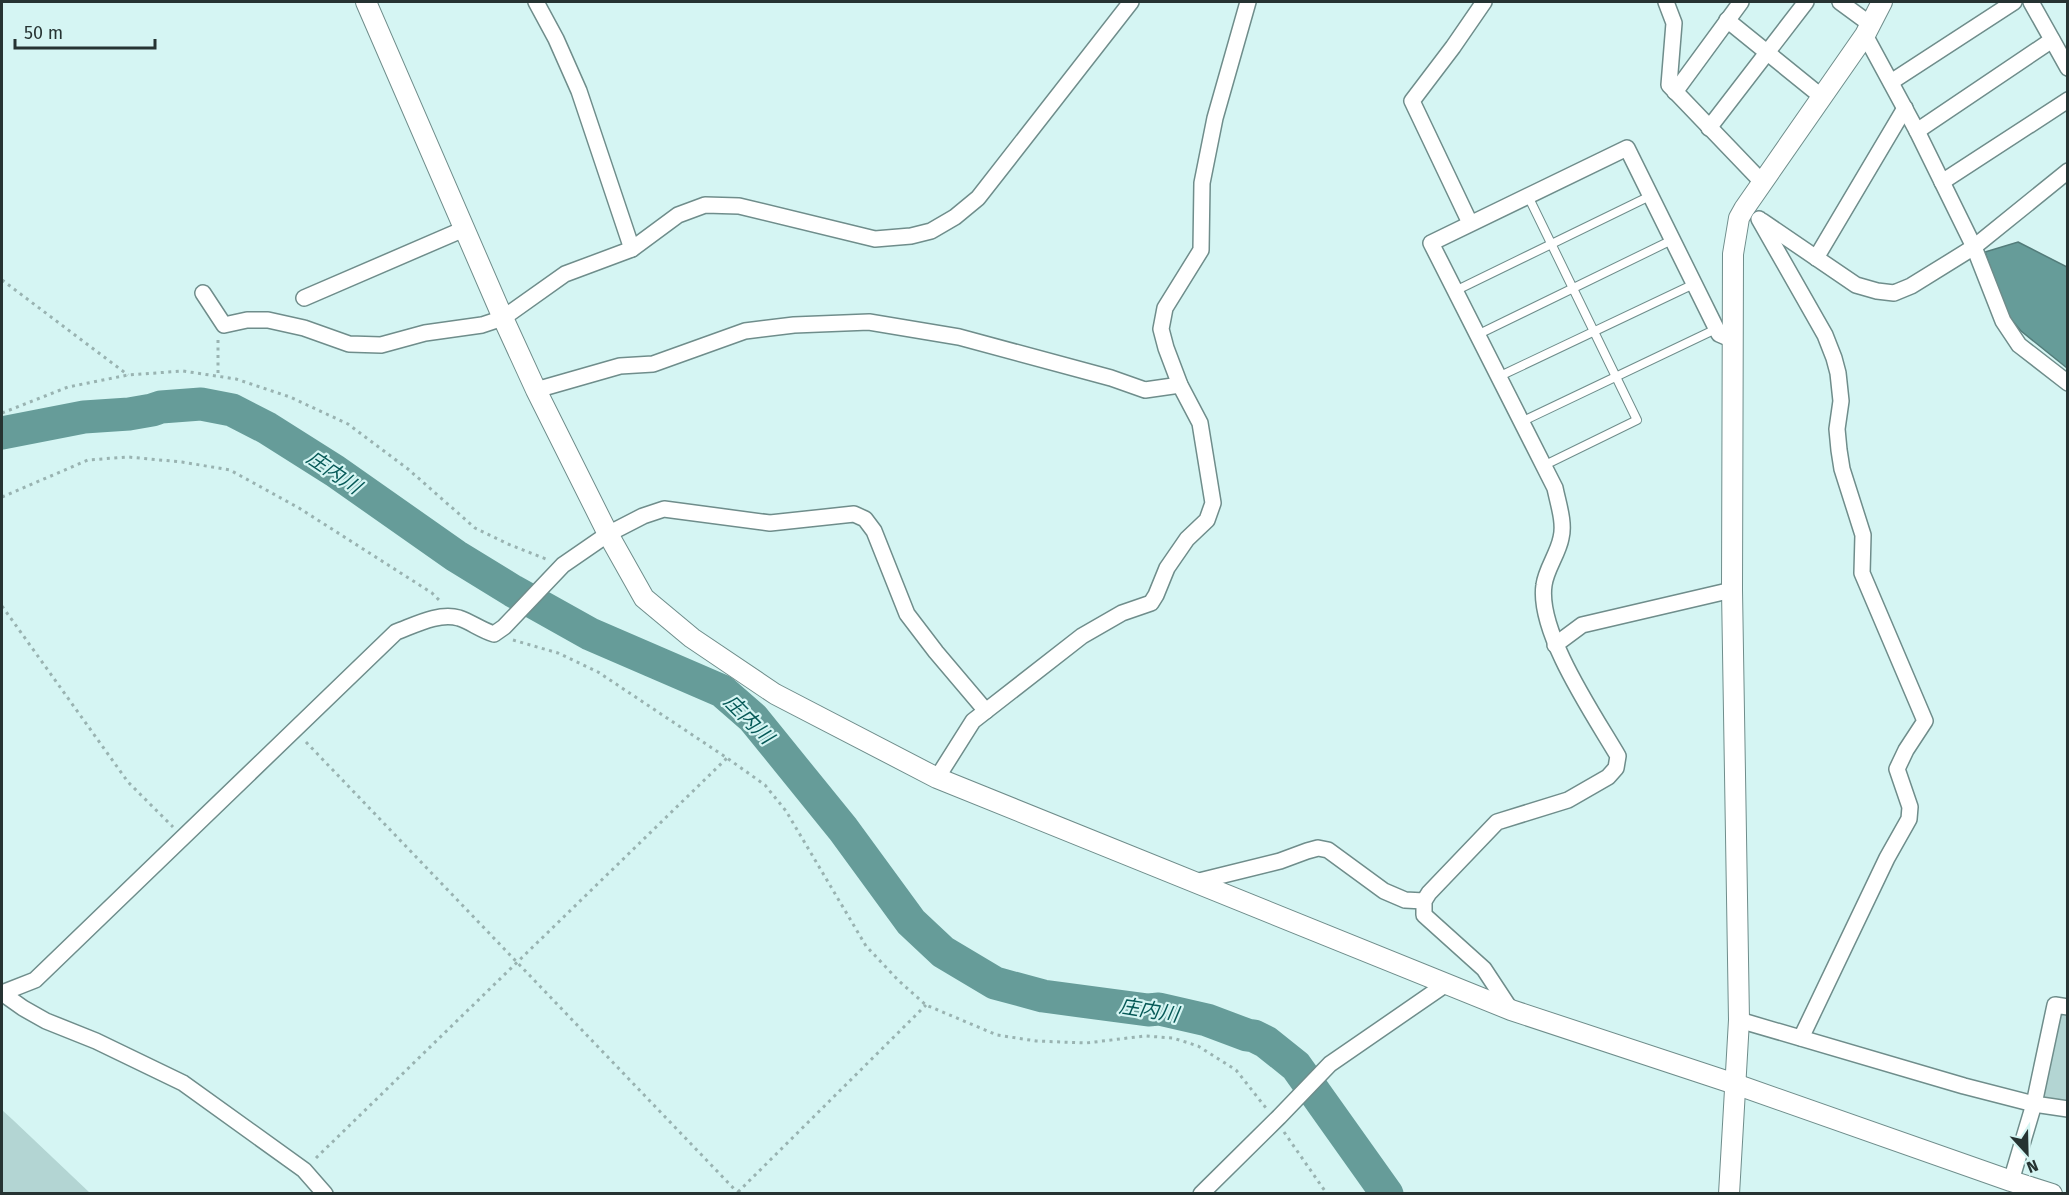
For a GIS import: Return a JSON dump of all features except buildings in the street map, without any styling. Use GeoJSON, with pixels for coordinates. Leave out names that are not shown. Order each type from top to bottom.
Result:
{"type":"FeatureCollection","features":[{"type":"Feature","properties":{"kind":"street"},"geometry":{"type":"LineString","coordinates":[[366,2],[502,318],[608,534],[644,598],[692,638],[775,694],[937,778],[1511,1010],[1735,1084],[2052,1194]]}},
{"type":"Feature","properties":{"kind":"street"},"geometry":{"type":"LineString","coordinates":[[536,2],[556,39],[579,92],[632,249]]}},
{"type":"Feature","properties":{"kind":"street"},"geometry":{"type":"LineString","coordinates":[[203,293],[224,325],[247,320],[268,320],[304,328],[349,344],[381,345],[425,333],[482,325],[502,318],[565,274],[632,249],[678,215],[705,205],[739,206],[875,239],[911,236],[931,231],[955,217],[978,198],[1131,2]]}},
{"type":"Feature","properties":{"kind":"street"},"geometry":{"type":"LineString","coordinates":[[937,778],[973,721],[1082,636],[1122,613],[1151,603],[1167,568],[1187,539],[1207,520],[1214,503],[1200,423],[1180,385],[1161,329],[1165,308],[1200,250],[1204,172],[1215,118],[1248,2]]}},
{"type":"Feature","properties":{"kind":"street"},"geometry":{"type":"LineString","coordinates":[[1470,224],[1412,101],[1484,2]]}},
{"type":"Feature","properties":{"kind":"street"},"geometry":{"type":"LineString","coordinates":[[1666,2],[1674,23],[1669,85],[1762,182]]}},
{"type":"Feature","properties":{"kind":"street"},"geometry":{"type":"LineString","coordinates":[[1675,92],[1741,2]]}},
{"type":"Feature","properties":{"kind":"street"},"geometry":{"type":"LineString","coordinates":[[1709,128],[1806,2]]}},
{"type":"Feature","properties":{"kind":"street"},"geometry":{"type":"LineString","coordinates":[[1839,2],[1868,30],[1891,82],[1974,247],[2002,321],[2019,345],[2067,383]]}},
{"type":"Feature","properties":{"kind":"street"},"geometry":{"type":"LineString","coordinates":[[1801,1038],[1887,858],[1909,819],[1910,807],[1897,769],[1925,721],[1862,573],[1863,535],[1842,469],[1839,450],[1839,373],[1834,358],[1825,335],[1752,214],[1762,182],[1868,30],[1882,2]]}},
{"type":"Feature","properties":{"kind":"street"},"geometry":{"type":"LineString","coordinates":[[1891,82],[2014,2]]}},
{"type":"Feature","properties":{"kind":"street"},"geometry":{"type":"LineString","coordinates":[[2031,2],[2067,68]]}},
{"type":"Feature","properties":{"kind":"street"},"geometry":{"type":"LineString","coordinates":[[1727,20],[1822,97]]}},
{"type":"Feature","properties":{"kind":"street"},"geometry":{"type":"LineString","coordinates":[[1917,131],[2052,40]]}},
{"type":"Feature","properties":{"kind":"street"},"geometry":{"type":"LineString","coordinates":[[1942,182],[2067,100]]}},
{"type":"Feature","properties":{"kind":"street"},"geometry":{"type":"LineString","coordinates":[[1816,258],[1905,108]]}},
{"type":"Feature","properties":{"kind":"street"},"geometry":{"type":"LineString","coordinates":[[1511,1010],[1485,969],[1424,915],[1424,901],[1497,822],[1568,800],[1608,777],[1616,768],[1618,756],[1555,645],[1545,617],[1544,585],[1562,536],[1555,488],[1431,243],[1627,148],[1716,329],[1719,334],[1733,340]]}},
{"type":"Feature","properties":{"kind":"street"},"geometry":{"type":"LineString","coordinates":[[1752,214],[1856,285],[1877,291],[1894,292],[1911,286],[1974,247],[2067,171]]}},
{"type":"Feature","properties":{"kind":"street"},"geometry":{"type":"LineString","coordinates":[[1729,1194],[1739,1020],[1732,590],[1733,254],[1739,218],[1752,214]]}},
{"type":"Feature","properties":{"kind":"street"},"geometry":{"type":"LineString","coordinates":[[304,298],[464,229]]}},
{"type":"Feature","properties":{"kind":"street"},"geometry":{"type":"LineString","coordinates":[[536,390],[620,366],[653,364],[745,331],[795,325],[869,322],[959,337],[1111,378],[1145,390],[1180,385]]}},
{"type":"Feature","properties":{"kind":"street"},"geometry":{"type":"LineString","coordinates":[[2,993],[35,980],[396,632],[445,616],[459,618],[480,630],[499,630],[563,565],[608,534],[643,516],[664,509],[770,524],[854,514],[865,519],[874,531],[907,614],[986,711]]}},
{"type":"Feature","properties":{"kind":"street"},"geometry":{"type":"LineString","coordinates":[[1555,645],[1582,625],[1732,590]]}},
{"type":"Feature","properties":{"kind":"street"},"geometry":{"type":"LineString","coordinates":[[1195,882],[1280,861],[1318,848],[1329,850],[1384,891],[1405,900],[1424,901]]}},
{"type":"Feature","properties":{"kind":"street"},"geometry":{"type":"LineString","coordinates":[[1201,1194],[1330,1064],[1446,984]]}},
{"type":"Feature","properties":{"kind":"street"},"geometry":{"type":"LineString","coordinates":[[2,993],[46,1021],[96,1041],[183,1083],[304,1170],[325,1194]]}},
{"type":"Feature","properties":{"kind":"street"},"geometry":{"type":"LineString","coordinates":[[2011,1181],[2034,1104],[2055,1005],[2067,1007]]}},
{"type":"Feature","properties":{"kind":"street"},"geometry":{"type":"LineString","coordinates":[[1739,1020],[1964,1086],[2034,1104],[2067,1109]]}},
{"type":"Feature","properties":{"kind":"lane"},"geometry":{"type":"LineString","coordinates":[[1528,196],[1637,420],[1543,466]]}},
{"type":"Feature","properties":{"kind":"lane"},"geometry":{"type":"LineString","coordinates":[[1455,291],[1650,196]]}},
{"type":"Feature","properties":{"kind":"lane"},"geometry":{"type":"LineString","coordinates":[[1477,334],[1672,240]]}},
{"type":"Feature","properties":{"kind":"lane"},"geometry":{"type":"LineString","coordinates":[[1498,377],[1694,284]]}},
{"type":"Feature","properties":{"kind":"lane"},"geometry":{"type":"LineString","coordinates":[[1521,422],[1716,329]]}},
{"type":"Feature","properties":{"kind":"path"},"geometry":{"type":"LineString","coordinates":[[2,280],[128,375]]}},
{"type":"Feature","properties":{"kind":"path"},"geometry":{"type":"LineString","coordinates":[[218,376],[218,333],[224,325]]}},
{"type":"Feature","properties":{"kind":"path"},"geometry":{"type":"LineString","coordinates":[[2,413],[68,387],[128,375],[183,371],[236,379],[290,397],[348,424],[408,469],[476,528],[508,544],[563,565]]}},
{"type":"Feature","properties":{"kind":"path"},"geometry":{"type":"LineString","coordinates":[[2,497],[88,460],[128,457],[182,462],[230,470],[299,508],[432,593],[459,618]]}},
{"type":"Feature","properties":{"kind":"path"},"geometry":{"type":"LineString","coordinates":[[2,606],[128,782],[182,837]]}},
{"type":"Feature","properties":{"kind":"path"},"geometry":{"type":"LineString","coordinates":[[499,630],[558,653],[598,672],[765,785],[786,811],[866,946],[898,980],[926,1005],[997,1035],[1036,1041],[1086,1042],[1146,1036],[1173,1038],[1198,1046],[1236,1070],[1277,1118],[1327,1194]]}},
{"type":"Feature","properties":{"kind":"path"},"geometry":{"type":"LineString","coordinates":[[293,730],[738,1193],[926,1005]]}},
{"type":"Feature","properties":{"kind":"path"},"geometry":{"type":"LineString","coordinates":[[304,1170],[727,758]]}},
{"type":"Feature","properties":{"kind":"shaded area"},"geometry":{"type":"Polygon","coordinates":[[[2018,242],[2067,267],[2067,368],[2021,331],[2006,313],[1985,252],[2018,242]]]}},
{"type":"Feature","properties":{"kind":"shaded area"},"geometry":{"type":"Polygon","coordinates":[[[2058,1014],[2067,1016],[2067,1101],[2039,1096],[2058,1014]]]}},
{"type":"Feature","properties":{"kind":"shaded area"},"geometry":{"type":"Polygon","coordinates":[[[2,1110],[13,1120],[90,1193],[2,1193],[2,1110]]]}},
{"type":"Feature","properties":{"kind":"waterway","name":"庄内川"},"geometry":{"type":"LineString","coordinates":[[2,433],[84,417],[129,414],[161,407],[201,404],[232,410],[267,428],[335,471],[456,556],[513,591],[590,634],[722,691],[753,718],[843,829],[911,922],[943,952],[995,983],[1043,996],[1148,1010],[1159,1009],[1207,1020],[1266,1042],[1296,1066],[1387,1194]]}}]}
